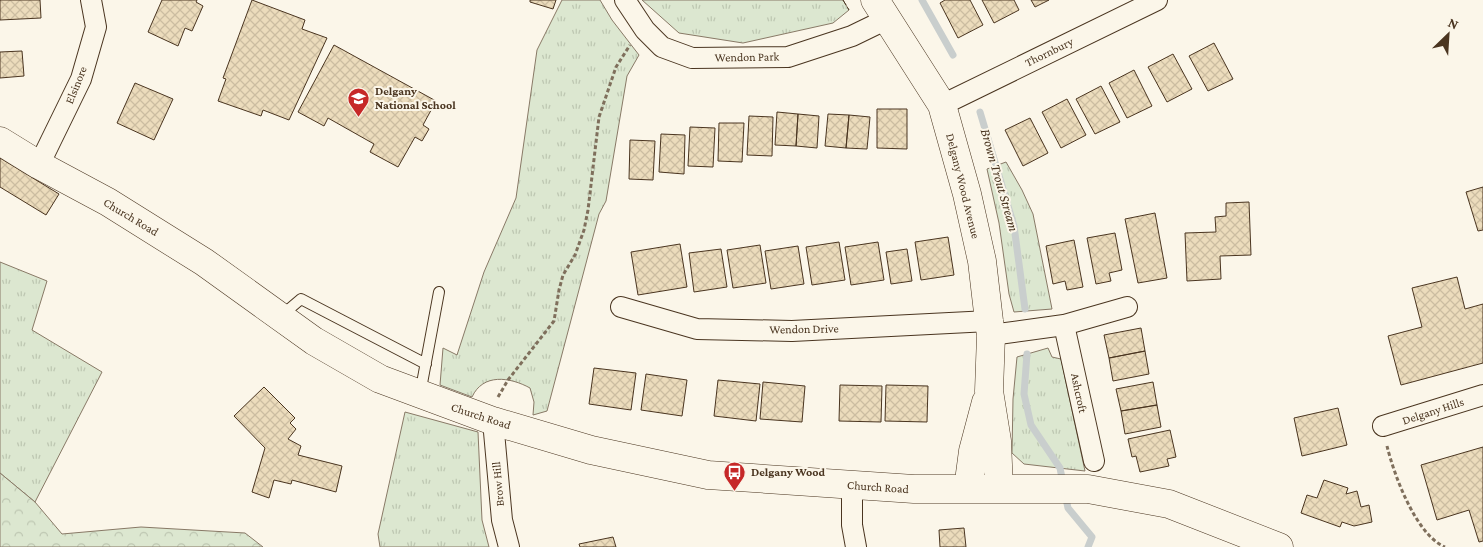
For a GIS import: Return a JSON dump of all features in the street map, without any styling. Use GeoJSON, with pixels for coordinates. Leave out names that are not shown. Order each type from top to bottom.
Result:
{"type":"FeatureCollection","features":[{"type":"Feature","properties":{"kind":"main road","name":"Delgany Wood Avenue"},"geometry":{"type":"LineString","coordinates":[[881,9],[942,105],[967,194],[982,261],[990,328],[989,391],[997,441],[999,489]]}},
{"type":"Feature","properties":{"kind":"main road","name":"Church Road"},"geometry":{"type":"LineString","coordinates":[[0,141],[39,165],[108,202],[204,262],[314,341],[380,379],[493,421],[591,450],[708,475],[914,489],[1088,489],[1169,504],[1279,547]]}},
{"type":"Feature","properties":{"kind":"main road","name":"Delgany Wood Avenue"},"geometry":{"type":"LineString","coordinates":[[968,489],[973,451],[989,391]]}},
{"type":"Feature","properties":{"kind":"street","name":"Elsinore"},"geometry":{"type":"LineString","coordinates":[[39,165],[81,79],[96,27],[91,0]]}},
{"type":"Feature","properties":{"kind":"street","name":"Wendon Park"},"geometry":{"type":"LineString","coordinates":[[626,0],[644,30],[662,47],[692,58],[788,57],[852,36],[881,9]]}},
{"type":"Feature","properties":{"kind":"street","name":"Thornbury"},"geometry":{"type":"LineString","coordinates":[[942,105],[1157,0]]}},
{"type":"Feature","properties":{"kind":"street","name":"Wendon Drive"},"geometry":{"type":"LineString","coordinates":[[621,307],[698,329],[792,331],[990,328]]}},
{"type":"Feature","properties":{"kind":"street"},"geometry":{"type":"LineString","coordinates":[[990,328],[1064,325],[1127,307]]}},
{"type":"Feature","properties":{"kind":"street","name":"Ashcroft"},"geometry":{"type":"LineString","coordinates":[[1064,325],[1094,461]]}},
{"type":"Feature","properties":{"kind":"street","name":"Delgany Hills"},"geometry":{"type":"LineString","coordinates":[[1383,426],[1483,395]]}},
{"type":"Feature","properties":{"kind":"street","name":"Brow Hill"},"geometry":{"type":"LineString","coordinates":[[493,421],[502,520],[509,547]]}},
{"type":"Feature","properties":{"kind":"street"},"geometry":{"type":"LineString","coordinates":[[852,486],[852,525],[856,547]]}},
{"type":"Feature","properties":{"kind":"lane"},"geometry":{"type":"LineString","coordinates":[[420,395],[439,292]]}},
{"type":"Feature","properties":{"kind":"lane"},"geometry":{"type":"LineString","coordinates":[[281,317],[301,299],[426,364]]}},
{"type":"Feature","properties":{"kind":"path"},"geometry":{"type":"LineString","coordinates":[[493,421],[494,403],[508,380],[554,321],[563,275],[575,255],[584,230],[599,117],[606,92],[616,68],[630,46],[644,30]]}},
{"type":"Feature","properties":{"kind":"path"},"geometry":{"type":"LineString","coordinates":[[1383,426],[1389,454],[1405,499],[1422,526],[1440,545],[1445,547]]}},
{"type":"Feature","properties":{"kind":"green space"},"geometry":{"type":"Polygon","coordinates":[[[562,0],[600,0],[612,20],[639,55],[627,76],[606,201],[599,214],[547,411],[533,415],[534,402],[530,388],[514,381],[498,379],[490,381],[477,389],[472,397],[440,385],[443,348],[457,355],[484,272],[516,198],[537,50],[562,0]]]}},
{"type":"Feature","properties":{"kind":"green space"},"geometry":{"type":"Polygon","coordinates":[[[642,0],[843,0],[849,10],[833,23],[743,43],[679,33],[642,0]]]}},
{"type":"Feature","properties":{"kind":"green space"},"geometry":{"type":"Polygon","coordinates":[[[1006,162],[1033,214],[1052,309],[1014,312],[1009,294],[999,223],[987,169],[1006,162]]]}},
{"type":"Feature","properties":{"kind":"green space"},"geometry":{"type":"Polygon","coordinates":[[[0,262],[47,281],[32,330],[102,372],[35,502],[0,473],[0,262]]]}},
{"type":"Feature","properties":{"kind":"green space"},"geometry":{"type":"Polygon","coordinates":[[[1048,348],[1052,357],[1061,359],[1085,471],[1024,464],[1012,453],[1013,399],[1017,357],[1048,348]]]}},
{"type":"Feature","properties":{"kind":"green space"},"geometry":{"type":"Polygon","coordinates":[[[405,412],[478,432],[482,520],[489,547],[380,547],[378,534],[405,412]]]}},
{"type":"Feature","properties":{"kind":"green space"},"geometry":{"type":"Polygon","coordinates":[[[0,473],[35,502],[62,534],[141,527],[245,533],[263,547],[0,547],[0,473]]]}},
{"type":"Feature","properties":{"kind":"building"},"geometry":{"type":"Polygon","coordinates":[[[0,0],[40,0],[41,18],[0,20],[0,0]]]}},
{"type":"Feature","properties":{"kind":"building"},"geometry":{"type":"Polygon","coordinates":[[[162,0],[197,0],[196,2],[203,6],[192,31],[185,28],[178,46],[148,32],[162,0]]]}},
{"type":"Feature","properties":{"kind":"building"},"geometry":{"type":"Polygon","coordinates":[[[252,0],[305,20],[302,29],[327,38],[289,120],[263,110],[261,116],[218,101],[226,79],[223,78],[252,0]]]}},
{"type":"Feature","properties":{"kind":"building"},"geometry":{"type":"Polygon","coordinates":[[[530,0],[556,0],[553,9],[530,2],[530,0]]]}},
{"type":"Feature","properties":{"kind":"building"},"geometry":{"type":"Polygon","coordinates":[[[945,0],[970,0],[983,25],[958,38],[940,3],[945,0]]]}},
{"type":"Feature","properties":{"kind":"building"},"geometry":{"type":"Polygon","coordinates":[[[982,0],[1014,0],[1019,10],[994,23],[982,0]]]}},
{"type":"Feature","properties":{"kind":"building"},"geometry":{"type":"Polygon","coordinates":[[[1031,0],[1049,0],[1035,7],[1031,0]]]}},
{"type":"Feature","properties":{"kind":"building"},"geometry":{"type":"Polygon","coordinates":[[[1214,43],[1233,79],[1208,91],[1189,56],[1214,43]]]}},
{"type":"Feature","properties":{"kind":"building"},"geometry":{"type":"Polygon","coordinates":[[[334,45],[436,101],[423,125],[429,129],[422,141],[415,137],[398,167],[370,152],[374,144],[328,118],[324,126],[298,112],[334,45]]]}},
{"type":"Feature","properties":{"kind":"building"},"geometry":{"type":"Polygon","coordinates":[[[22,51],[24,76],[0,78],[0,52],[22,51]]]}},
{"type":"Feature","properties":{"kind":"building"},"geometry":{"type":"Polygon","coordinates":[[[1173,54],[1192,89],[1167,102],[1148,67],[1173,54]]]}},
{"type":"Feature","properties":{"kind":"building"},"geometry":{"type":"Polygon","coordinates":[[[1134,70],[1152,106],[1127,118],[1109,83],[1134,70]]]}},
{"type":"Feature","properties":{"kind":"building"},"geometry":{"type":"Polygon","coordinates":[[[135,83],[173,99],[154,140],[117,123],[135,83]]]}},
{"type":"Feature","properties":{"kind":"building"},"geometry":{"type":"Polygon","coordinates":[[[1101,86],[1120,122],[1095,134],[1076,99],[1101,86]]]}},
{"type":"Feature","properties":{"kind":"building"},"geometry":{"type":"Polygon","coordinates":[[[1067,99],[1086,135],[1061,148],[1042,112],[1067,99]]]}},
{"type":"Feature","properties":{"kind":"building"},"geometry":{"type":"Polygon","coordinates":[[[877,109],[907,109],[907,149],[877,148],[877,109]]]}},
{"type":"Feature","properties":{"kind":"building"},"geometry":{"type":"Polygon","coordinates":[[[777,112],[798,114],[796,146],[775,145],[777,112]]]}},
{"type":"Feature","properties":{"kind":"building"},"geometry":{"type":"Polygon","coordinates":[[[798,114],[819,116],[817,148],[796,146],[798,114]]]}},
{"type":"Feature","properties":{"kind":"building"},"geometry":{"type":"Polygon","coordinates":[[[828,114],[849,115],[846,148],[825,146],[828,114]]]}},
{"type":"Feature","properties":{"kind":"building"},"geometry":{"type":"Polygon","coordinates":[[[849,115],[870,117],[867,149],[846,148],[849,115]]]}},
{"type":"Feature","properties":{"kind":"building"},"geometry":{"type":"Polygon","coordinates":[[[749,116],[773,117],[772,156],[747,155],[749,116]]]}},
{"type":"Feature","properties":{"kind":"building"},"geometry":{"type":"Polygon","coordinates":[[[1030,118],[1048,153],[1023,166],[1005,130],[1030,118]]]}},
{"type":"Feature","properties":{"kind":"building"},"geometry":{"type":"Polygon","coordinates":[[[719,123],[744,123],[742,162],[718,161],[719,123]]]}},
{"type":"Feature","properties":{"kind":"building"},"geometry":{"type":"Polygon","coordinates":[[[690,127],[715,128],[713,167],[688,166],[690,127]]]}},
{"type":"Feature","properties":{"kind":"building"},"geometry":{"type":"Polygon","coordinates":[[[661,134],[685,135],[684,174],[659,172],[661,134]]]}},
{"type":"Feature","properties":{"kind":"building"},"geometry":{"type":"Polygon","coordinates":[[[630,140],[655,141],[653,180],[629,179],[630,140]]]}},
{"type":"Feature","properties":{"kind":"building"},"geometry":{"type":"Polygon","coordinates":[[[0,158],[59,194],[46,215],[0,187],[0,158]]]}},
{"type":"Feature","properties":{"kind":"building"},"geometry":{"type":"Polygon","coordinates":[[[1483,187],[1483,230],[1478,231],[1466,192],[1483,187]]]}},
{"type":"Feature","properties":{"kind":"building"},"geometry":{"type":"Polygon","coordinates":[[[1249,202],[1251,255],[1220,256],[1221,279],[1187,281],[1185,233],[1216,232],[1215,217],[1226,216],[1226,203],[1249,202]]]}},
{"type":"Feature","properties":{"kind":"building"},"geometry":{"type":"Polygon","coordinates":[[[1155,213],[1167,278],[1138,283],[1125,219],[1155,213]]]}},
{"type":"Feature","properties":{"kind":"building"},"geometry":{"type":"Polygon","coordinates":[[[1115,233],[1122,270],[1109,273],[1111,281],[1096,284],[1087,238],[1115,233]]]}},
{"type":"Feature","properties":{"kind":"building"},"geometry":{"type":"Polygon","coordinates":[[[948,237],[954,275],[921,280],[915,242],[948,237]]]}},
{"type":"Feature","properties":{"kind":"building"},"geometry":{"type":"Polygon","coordinates":[[[1074,240],[1083,287],[1067,290],[1065,281],[1053,284],[1046,246],[1074,240]]]}},
{"type":"Feature","properties":{"kind":"building"},"geometry":{"type":"Polygon","coordinates":[[[839,242],[845,280],[812,285],[806,247],[839,242]]]}},
{"type":"Feature","properties":{"kind":"building"},"geometry":{"type":"Polygon","coordinates":[[[878,242],[884,280],[851,285],[845,247],[878,242]]]}},
{"type":"Feature","properties":{"kind":"building"},"geometry":{"type":"Polygon","coordinates":[[[680,244],[687,287],[638,295],[631,252],[680,244]]]}},
{"type":"Feature","properties":{"kind":"building"},"geometry":{"type":"Polygon","coordinates":[[[760,245],[766,283],[733,288],[727,250],[760,245]]]}},
{"type":"Feature","properties":{"kind":"building"},"geometry":{"type":"Polygon","coordinates":[[[798,246],[804,284],[771,289],[765,251],[798,246]]]}},
{"type":"Feature","properties":{"kind":"building"},"geometry":{"type":"Polygon","coordinates":[[[721,249],[727,287],[694,292],[689,253],[721,249]]]}},
{"type":"Feature","properties":{"kind":"building"},"geometry":{"type":"Polygon","coordinates":[[[907,249],[912,281],[891,284],[886,252],[907,249]]]}},
{"type":"Feature","properties":{"kind":"building"},"geometry":{"type":"Polygon","coordinates":[[[1457,277],[1465,309],[1483,304],[1483,363],[1401,385],[1388,336],[1422,327],[1412,288],[1457,277]]]}},
{"type":"Feature","properties":{"kind":"building"},"geometry":{"type":"Polygon","coordinates":[[[1141,328],[1145,351],[1109,358],[1104,335],[1141,328]]]}},
{"type":"Feature","properties":{"kind":"building"},"geometry":{"type":"Polygon","coordinates":[[[1145,351],[1149,374],[1113,381],[1109,358],[1145,351]]]}},
{"type":"Feature","properties":{"kind":"building"},"geometry":{"type":"Polygon","coordinates":[[[594,368],[636,373],[631,410],[589,404],[594,368]]]}},
{"type":"Feature","properties":{"kind":"building"},"geometry":{"type":"Polygon","coordinates":[[[646,374],[687,380],[682,416],[641,410],[646,374]]]}},
{"type":"Feature","properties":{"kind":"building"},"geometry":{"type":"Polygon","coordinates":[[[718,380],[760,384],[756,421],[714,416],[718,380]]]}},
{"type":"Feature","properties":{"kind":"building"},"geometry":{"type":"Polygon","coordinates":[[[763,382],[805,386],[802,422],[760,419],[763,382]]]}},
{"type":"Feature","properties":{"kind":"building"},"geometry":{"type":"Polygon","coordinates":[[[1153,382],[1157,405],[1121,411],[1116,389],[1153,382]]]}},
{"type":"Feature","properties":{"kind":"building"},"geometry":{"type":"Polygon","coordinates":[[[840,385],[882,386],[881,422],[839,421],[840,385]]]}},
{"type":"Feature","properties":{"kind":"building"},"geometry":{"type":"Polygon","coordinates":[[[886,385],[928,386],[927,422],[885,421],[886,385]]]}},
{"type":"Feature","properties":{"kind":"building"},"geometry":{"type":"Polygon","coordinates":[[[264,387],[295,418],[290,423],[296,429],[288,439],[301,446],[298,455],[342,466],[336,492],[292,480],[291,484],[274,480],[269,498],[252,492],[265,448],[234,416],[264,387]]]}},
{"type":"Feature","properties":{"kind":"building"},"geometry":{"type":"Polygon","coordinates":[[[1157,405],[1161,427],[1125,434],[1121,411],[1157,405]]]}},
{"type":"Feature","properties":{"kind":"building"},"geometry":{"type":"Polygon","coordinates":[[[1338,408],[1347,445],[1302,456],[1294,418],[1338,408]]]}},
{"type":"Feature","properties":{"kind":"building"},"geometry":{"type":"Polygon","coordinates":[[[1170,430],[1176,457],[1167,459],[1169,466],[1140,472],[1136,456],[1132,457],[1128,439],[1170,430]]]}},
{"type":"Feature","properties":{"kind":"building"},"geometry":{"type":"Polygon","coordinates":[[[1483,447],[1483,541],[1479,542],[1469,510],[1437,520],[1421,465],[1483,447]]]}},
{"type":"Feature","properties":{"kind":"building"},"geometry":{"type":"Polygon","coordinates":[[[1324,480],[1348,488],[1346,494],[1357,491],[1361,507],[1369,505],[1372,522],[1354,526],[1342,522],[1340,527],[1301,513],[1307,495],[1317,498],[1324,480]]]}},
{"type":"Feature","properties":{"kind":"building"},"geometry":{"type":"Polygon","coordinates":[[[964,528],[966,547],[940,547],[939,530],[964,528]]]}},
{"type":"Feature","properties":{"kind":"building"},"geometry":{"type":"Polygon","coordinates":[[[613,537],[616,547],[580,547],[579,544],[613,537]]]}},
{"type":"Feature","properties":{"kind":"waterway","name":"Brown Trout Stream"},"geometry":{"type":"LineString","coordinates":[[922,0],[953,55]]}},
{"type":"Feature","properties":{"kind":"waterway","name":"Brown Trout Stream"},"geometry":{"type":"LineString","coordinates":[[980,112],[1014,226],[1025,309]]}},
{"type":"Feature","properties":{"kind":"waterway","name":"Brown Trout Stream"},"geometry":{"type":"LineString","coordinates":[[1027,354],[1024,394],[1031,425],[1060,468],[1063,483]]}},
{"type":"Feature","properties":{"kind":"waterway","name":"Brown Trout Stream"},"geometry":{"type":"LineString","coordinates":[[1065,494],[1068,508],[1092,537],[1088,547]]}},
{"type":"Feature","properties":{"kind":"fence"},"geometry":{"type":"LineString","coordinates":[[843,0],[849,10]]}},
{"type":"Feature","properties":{"kind":"place","name":"Delgany National School"},"geometry":{"type":"Point","coordinates":[359,117]}},
{"type":"Feature","properties":{"kind":"place","name":"Delgany Wood"},"geometry":{"type":"Point","coordinates":[735,491]}}]}
